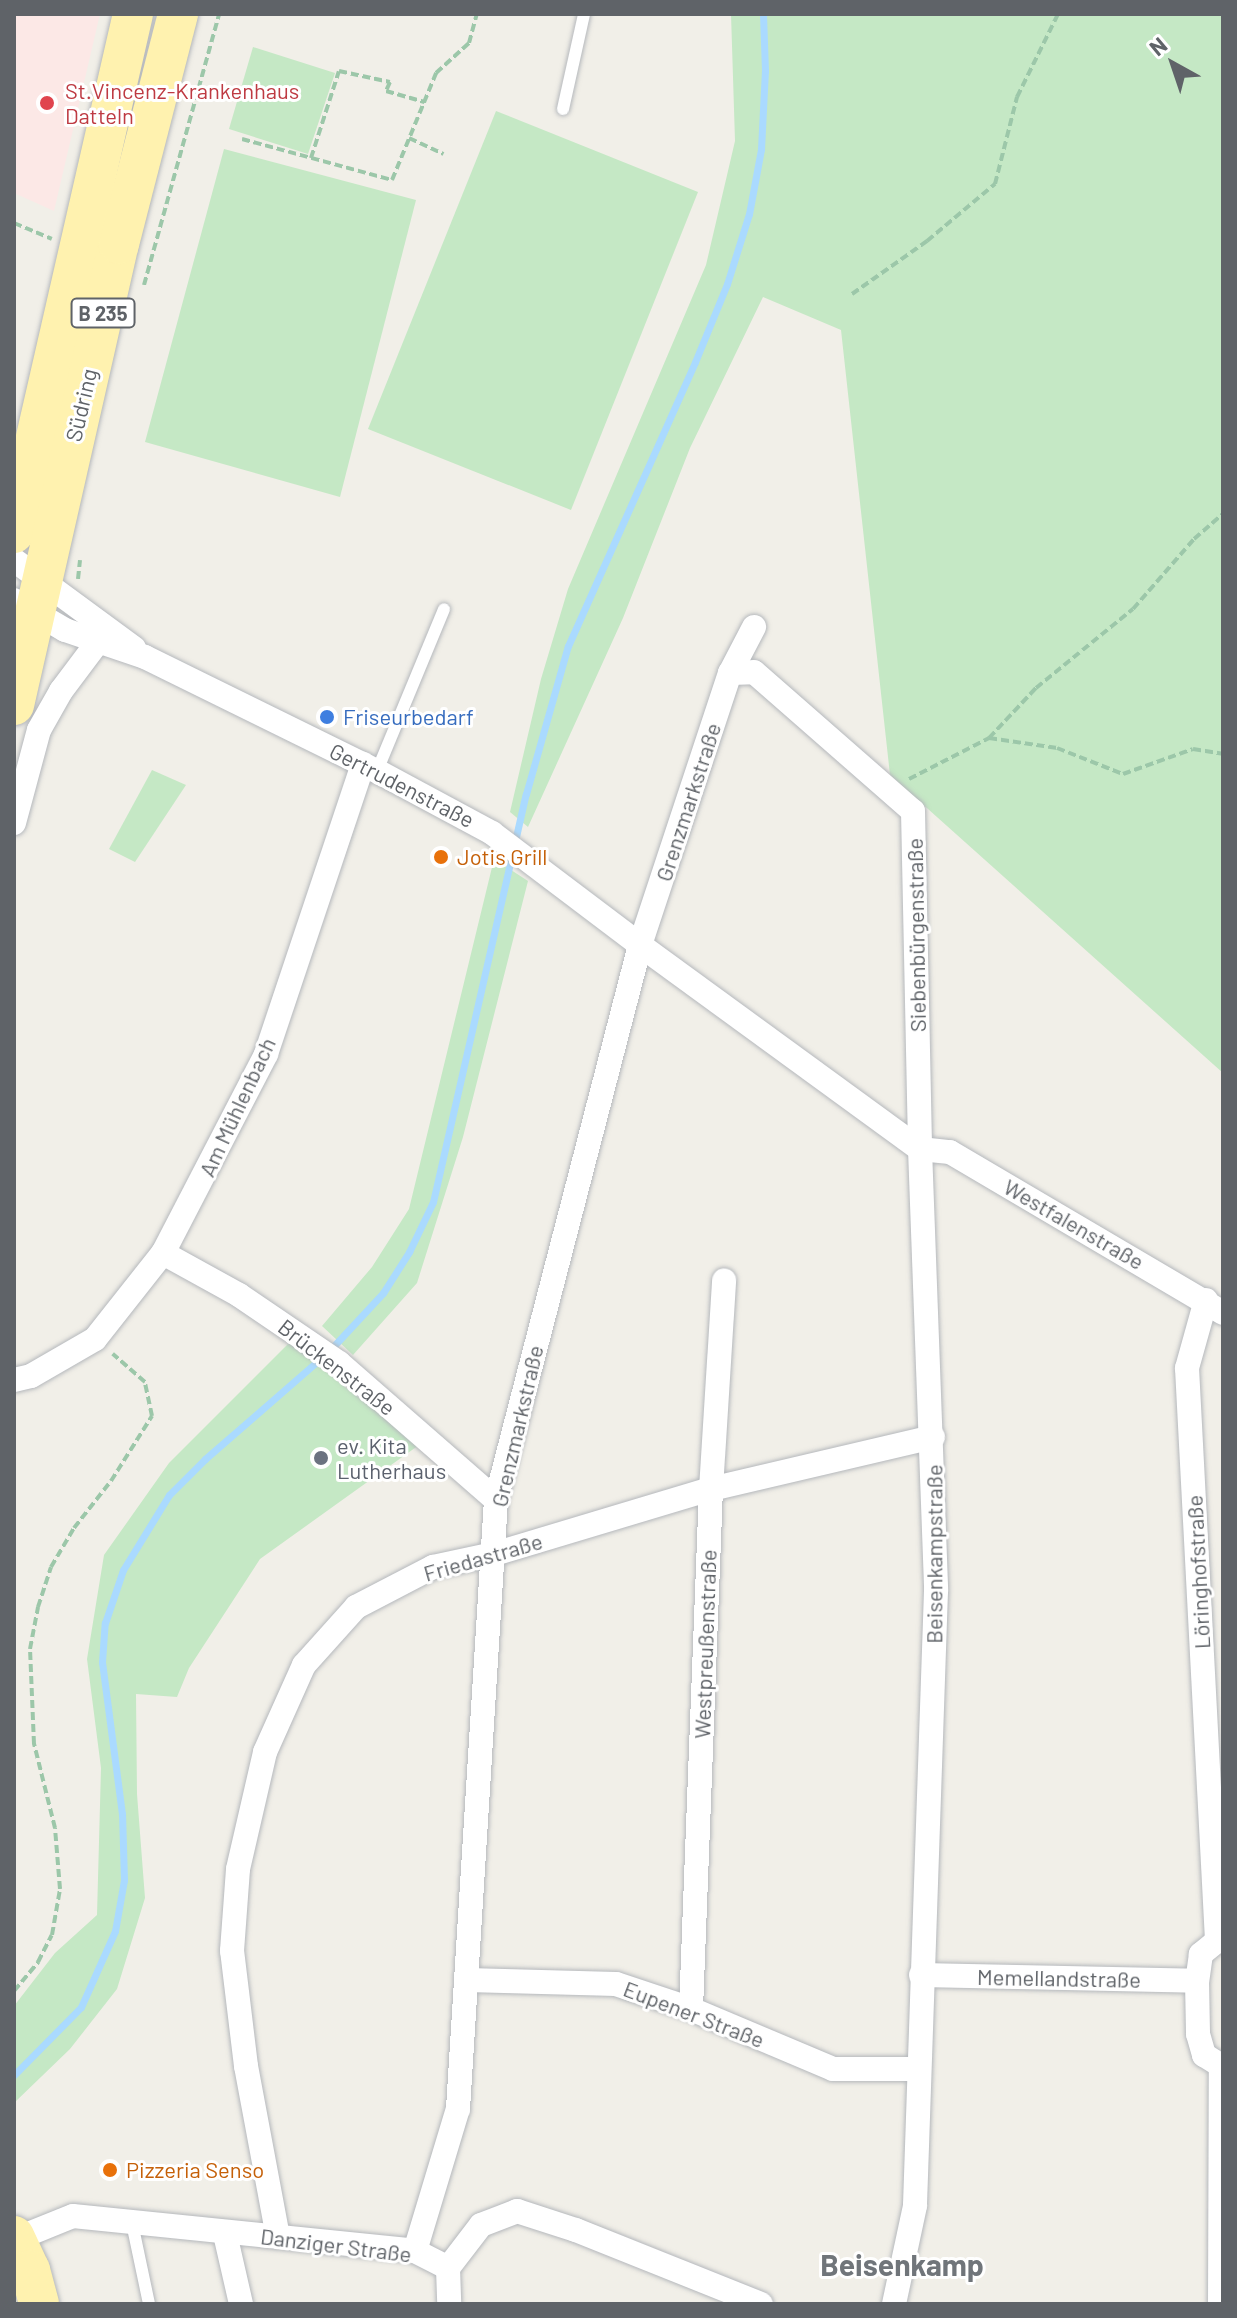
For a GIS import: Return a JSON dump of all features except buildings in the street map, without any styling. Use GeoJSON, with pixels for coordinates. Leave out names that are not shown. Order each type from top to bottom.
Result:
{"type":"FeatureCollection","features":[{"type":"Feature","properties":{"kind":"main road","name":"Südring"},"geometry":{"type":"LineString","coordinates":[[14,533],[133,14]]}},
{"type":"Feature","properties":{"kind":"main road","name":"Südring"},"geometry":{"type":"LineString","coordinates":[[14,705],[26,588],[136,187],[178,14]]}},
{"type":"Feature","properties":{"kind":"main road"},"geometry":{"type":"LineString","coordinates":[[15,2238],[30,2270],[39,2304]]}},
{"type":"Feature","properties":{"kind":"street","name":"Gertrudenstraße"},"geometry":{"type":"LineString","coordinates":[[26,588],[97,643],[145,657]]}},
{"type":"Feature","properties":{"kind":"street","name":"Gertrudenstraße"},"geometry":{"type":"LineString","coordinates":[[26,588],[145,657],[370,767],[492,833],[640,945]]}},
{"type":"Feature","properties":{"kind":"street","name":"Grenzmarkstraße"},"geometry":{"type":"LineString","coordinates":[[415,2251],[458,2109],[496,1500],[640,945],[730,673],[754,627]]}},
{"type":"Feature","properties":{"kind":"street"},"geometry":{"type":"LineString","coordinates":[[14,823],[39,730],[61,691],[97,643]]}},
{"type":"Feature","properties":{"kind":"street","name":"Siebenbürgenstraße"},"geometry":{"type":"LineString","coordinates":[[730,673],[754,672],[913,811],[920,1149]]}},
{"type":"Feature","properties":{"kind":"street","name":"Am Mühlenbach"},"geometry":{"type":"LineString","coordinates":[[14,1380],[31,1376],[95,1339],[163,1253],[266,1054],[370,767]]}},
{"type":"Feature","properties":{"kind":"street"},"geometry":{"type":"LineString","coordinates":[[640,945],[920,1149]]}},
{"type":"Feature","properties":{"kind":"street","name":"Westfalenstraße"},"geometry":{"type":"LineString","coordinates":[[920,1149],[950,1152],[1214,1306]]}},
{"type":"Feature","properties":{"kind":"street","name":"Beisenkampstraße"},"geometry":{"type":"LineString","coordinates":[[894,2304],[915,2206],[917,2069],[936,1591],[933,1437],[920,1149]]}},
{"type":"Feature","properties":{"kind":"street","name":"Brückenstraße"},"geometry":{"type":"LineString","coordinates":[[163,1253],[239,1295],[341,1365],[496,1500]]}},
{"type":"Feature","properties":{"kind":"street","name":"Westpreußenstraße"},"geometry":{"type":"LineString","coordinates":[[691,2009],[711,1489],[724,1280]]}},
{"type":"Feature","properties":{"kind":"street","name":"Löringhofstraße"},"geometry":{"type":"LineString","coordinates":[[1214,1306],[1187,1368],[1220,1943],[1201,1954],[1197,1981],[1198,2034],[1204,2055],[1222,2067],[1220,2304]]}},
{"type":"Feature","properties":{"kind":"street","name":"Friedastraße"},"geometry":{"type":"LineString","coordinates":[[278,2237],[246,2066],[232,1951],[238,1869],[265,1752],[304,1665],[356,1607],[433,1567],[494,1554],[711,1489],[933,1437]]}},
{"type":"Feature","properties":{"kind":"street","name":"Memellandstraße"},"geometry":{"type":"LineString","coordinates":[[921,1975],[1197,1981]]}},
{"type":"Feature","properties":{"kind":"street","name":"Eupener Straße"},"geometry":{"type":"LineString","coordinates":[[467,1980],[616,1984],[691,2009],[833,2069],[917,2069]]}},
{"type":"Feature","properties":{"kind":"street"},"geometry":{"type":"LineString","coordinates":[[449,2304],[448,2268],[481,2225],[517,2211],[576,2230],[761,2304]]}},
{"type":"Feature","properties":{"kind":"street","name":"Danziger Straße"},"geometry":{"type":"LineString","coordinates":[[15,2238],[73,2216],[225,2234],[415,2251],[448,2268]]}},
{"type":"Feature","properties":{"kind":"street"},"geometry":{"type":"LineString","coordinates":[[225,2234],[241,2304]]}},
{"type":"Feature","properties":{"kind":"lane"},"geometry":{"type":"LineString","coordinates":[[563,109],[584,14]]}},
{"type":"Feature","properties":{"kind":"lane"},"geometry":{"type":"LineString","coordinates":[[136,187],[164,126]]}},
{"type":"Feature","properties":{"kind":"lane"},"geometry":{"type":"LineString","coordinates":[[370,767],[444,609]]}},
{"type":"Feature","properties":{"kind":"lane"},"geometry":{"type":"LineString","coordinates":[[132,2223],[149,2304]]}},
{"type":"Feature","properties":{"kind":"path"},"geometry":{"type":"LineString","coordinates":[[143,288],[219,14]]}},
{"type":"Feature","properties":{"kind":"path"},"geometry":{"type":"LineString","coordinates":[[242,139],[392,180],[436,73],[469,43],[477,14]]}},
{"type":"Feature","properties":{"kind":"path"},"geometry":{"type":"LineString","coordinates":[[852,294],[927,241],[995,184],[1017,97],[1058,14]]}},
{"type":"Feature","properties":{"kind":"path"},"geometry":{"type":"LineString","coordinates":[[311,158],[339,71],[390,82],[386,91],[424,102]]}},
{"type":"Feature","properties":{"kind":"path"},"geometry":{"type":"LineString","coordinates":[[409,138],[444,154]]}},
{"type":"Feature","properties":{"kind":"path"},"geometry":{"type":"LineString","coordinates":[[14,223],[79,252]]}},
{"type":"Feature","properties":{"kind":"path"},"geometry":{"type":"LineString","coordinates":[[889,790],[989,738],[1036,688],[1133,609],[1194,539],[1223,514]]}},
{"type":"Feature","properties":{"kind":"path"},"geometry":{"type":"LineString","coordinates":[[989,738],[1057,748],[1123,774],[1193,749],[1223,754]]}},
{"type":"Feature","properties":{"kind":"path"},"geometry":{"type":"LineString","coordinates":[[14,1991],[38,1962],[52,1935],[60,1889],[55,1828],[34,1744],[30,1649],[38,1607],[51,1567],[74,1528],[111,1481],[152,1416],[145,1382],[95,1339]]}},
{"type":"Feature","properties":{"kind":"shaded area","name":"St.Vincenz-Krankenhaus Datteln"},"geometry":{"type":"Polygon","coordinates":[[[14,14],[100,14],[54,211],[14,193],[14,14]]]}},
{"type":"Feature","properties":{"kind":"green space"},"geometry":{"type":"Polygon","coordinates":[[[731,14],[1223,14],[1223,1073],[890,775],[841,330],[763,297],[690,448],[623,618],[528,827],[510,812],[541,679],[568,589],[706,265],[735,141],[731,14]]]}},
{"type":"Feature","properties":{"kind":"green space"},"geometry":{"type":"Polygon","coordinates":[[[253,47],[335,73],[308,154],[229,129],[253,47]]]}},
{"type":"Feature","properties":{"kind":"green space"},"geometry":{"type":"Polygon","coordinates":[[[496,111],[698,192],[571,510],[368,429],[496,111]]]}},
{"type":"Feature","properties":{"kind":"green space"},"geometry":{"type":"Polygon","coordinates":[[[224,149],[416,200],[340,497],[145,442],[224,149]]]}},
{"type":"Feature","properties":{"kind":"green space"},"geometry":{"type":"Polygon","coordinates":[[[152,770],[186,785],[135,862],[109,849],[152,770]]]}},
{"type":"Feature","properties":{"kind":"green space"},"geometry":{"type":"Polygon","coordinates":[[[494,859],[528,881],[463,1137],[417,1283],[353,1355],[322,1326],[372,1267],[409,1209],[494,859]]]}},
{"type":"Feature","properties":{"kind":"green space"},"geometry":{"type":"Polygon","coordinates":[[[289,1343],[419,1445],[260,1559],[189,1668],[177,1697],[136,1694],[137,1794],[145,1898],[117,1989],[70,2049],[14,2103],[14,2006],[55,1953],[97,1915],[101,1768],[87,1659],[104,1555],[169,1463],[289,1343]]]}},
{"type":"Feature","properties":{"kind":"waterway"},"geometry":{"type":"LineString","coordinates":[[330,1350],[383,1293],[409,1252],[433,1202],[526,794],[568,646],[695,362],[727,284],[749,214],[761,149],[765,71],[763,14]]}},
{"type":"Feature","properties":{"kind":"waterway"},"geometry":{"type":"LineString","coordinates":[[14,2075],[81,2007],[115,1931],[124,1880],[122,1814],[102,1662],[105,1623],[123,1570],[169,1495],[205,1459],[321,1358]]}},
{"type":"Feature","properties":{"kind":"place","name":"St.Vincenz-Krankenhaus Datteln"},"geometry":{"type":"Point","coordinates":[47,103]}},
{"type":"Feature","properties":{"kind":"place","name":"Friseurbedarf"},"geometry":{"type":"Point","coordinates":[327,717]}},
{"type":"Feature","properties":{"kind":"place","name":"Jotis Grill"},"geometry":{"type":"Point","coordinates":[441,857]}},
{"type":"Feature","properties":{"kind":"place","name":"ev. Kita Lutherhaus"},"geometry":{"type":"Point","coordinates":[321,1458]}},
{"type":"Feature","properties":{"kind":"place","name":"Pizzeria Senso"},"geometry":{"type":"Point","coordinates":[110,2170]}},
{"type":"Feature","properties":{"kind":"district","name":"Beisenkamp"},"geometry":{"type":"Point","coordinates":[902,2264]}}]}
